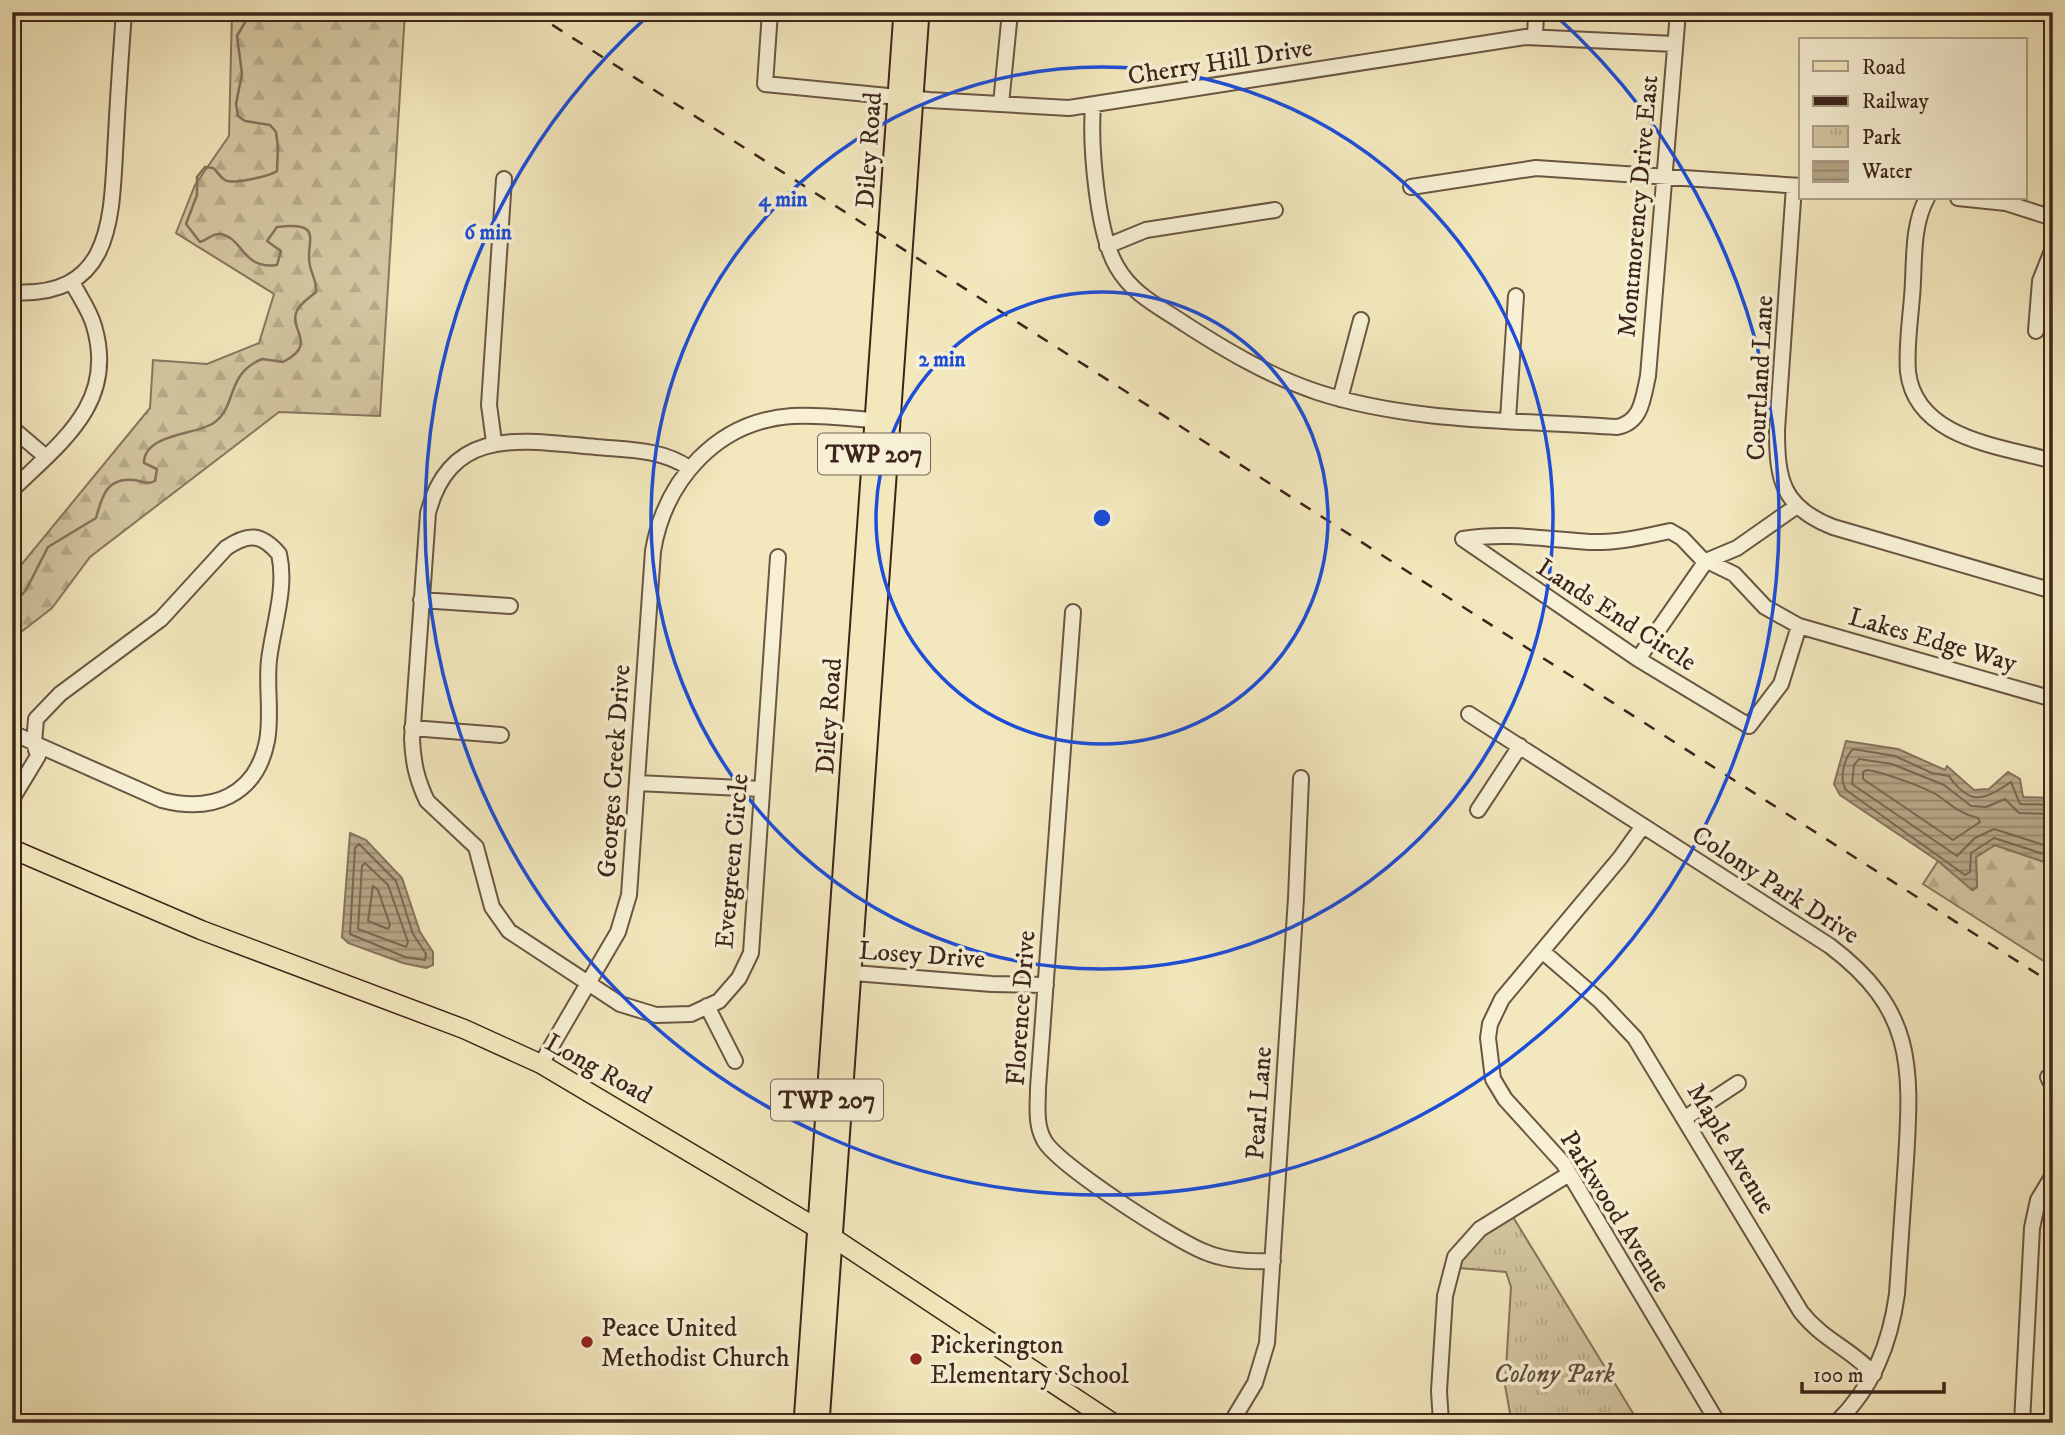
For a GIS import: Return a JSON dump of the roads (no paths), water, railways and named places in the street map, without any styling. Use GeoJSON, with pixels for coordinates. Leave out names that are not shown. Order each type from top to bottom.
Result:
{"type":"FeatureCollection","features":[{"type":"Feature","properties":{"kind":"highway","name":"Diley Road"},"geometry":{"type":"LineString","coordinates":[[904,12],[906,96]]}},
{"type":"Feature","properties":{"kind":"highway","name":"Diley Road"},"geometry":{"type":"LineString","coordinates":[[804,1423],[825,1233],[906,96],[919,12]]}},
{"type":"Feature","properties":{"kind":"highway","name":"Diley Road"},"geometry":{"type":"LineString","coordinates":[[819,1423],[825,1233]]}},
{"type":"Feature","properties":{"kind":"main road","name":"Long Road"},"geometry":{"type":"LineString","coordinates":[[12,849],[201,930],[464,1029],[541,1065],[825,1233],[1113,1423]]}},
{"type":"Feature","properties":{"kind":"street"},"geometry":{"type":"LineString","coordinates":[[12,292],[45,291],[72,282],[98,253],[110,223],[124,12]]}},
{"type":"Feature","properties":{"kind":"street","name":"Cherry Hill Drive"},"geometry":{"type":"LineString","coordinates":[[770,12],[765,84],[1001,104],[1093,106],[1535,37],[1675,44]]}},
{"type":"Feature","properties":{"kind":"street"},"geometry":{"type":"LineString","coordinates":[[1001,104],[1010,12]]}},
{"type":"Feature","properties":{"kind":"street"},"geometry":{"type":"LineString","coordinates":[[1535,37],[1536,12]]}},
{"type":"Feature","properties":{"kind":"street","name":"Montmorency Drive East"},"geometry":{"type":"LineString","coordinates":[[1508,419],[1617,427],[1634,420],[1641,404],[1648,376],[1678,12]]}},
{"type":"Feature","properties":{"kind":"street"},"geometry":{"type":"LineString","coordinates":[[1093,106],[1093,148],[1107,246],[1118,270],[1146,300],[1266,371],[1340,399],[1389,410],[1508,419],[1516,296]]}},
{"type":"Feature","properties":{"kind":"street"},"geometry":{"type":"LineString","coordinates":[[1411,187],[1536,168],[1797,186]]}},
{"type":"Feature","properties":{"kind":"street"},"geometry":{"type":"LineString","coordinates":[[494,442],[489,405],[504,179]]}},
{"type":"Feature","properties":{"kind":"street","name":"Courtland Lane"},"geometry":{"type":"LineString","coordinates":[[1797,186],[1777,457],[1782,483],[1797,506]]}},
{"type":"Feature","properties":{"kind":"street"},"geometry":{"type":"LineString","coordinates":[[1926,200],[1916,234],[1908,359],[1916,399],[1934,420],[1958,433],[2053,461]]}},
{"type":"Feature","properties":{"kind":"street"},"geometry":{"type":"LineString","coordinates":[[1977,200],[2006,203],[2053,218]]}},
{"type":"Feature","properties":{"kind":"street"},"geometry":{"type":"LineString","coordinates":[[1107,246],[1146,230],[1275,210]]}},
{"type":"Feature","properties":{"kind":"street"},"geometry":{"type":"LineString","coordinates":[[2036,331],[2040,281],[2053,247]]}},
{"type":"Feature","properties":{"kind":"street"},"geometry":{"type":"LineString","coordinates":[[12,490],[84,417],[97,385],[98,344],[94,323],[72,282]]}},
{"type":"Feature","properties":{"kind":"street"},"geometry":{"type":"LineString","coordinates":[[1340,399],[1360,320]]}},
{"type":"Feature","properties":{"kind":"street"},"geometry":{"type":"LineString","coordinates":[[689,468],[729,435],[757,423],[790,416],[883,421]]}},
{"type":"Feature","properties":{"kind":"street"},"geometry":{"type":"LineString","coordinates":[[12,428],[46,457]]}},
{"type":"Feature","properties":{"kind":"street","name":"Evergreen Circle"},"geometry":{"type":"LineString","coordinates":[[689,468],[673,458],[646,452],[520,441],[494,442],[479,447],[455,463],[432,497],[412,728],[414,773],[428,801],[477,847],[492,907],[509,931],[620,1004],[656,1015],[691,1014],[719,1001],[739,978],[751,953],[778,557]]}},
{"type":"Feature","properties":{"kind":"street","name":"Georges Creek Drive"},"geometry":{"type":"LineString","coordinates":[[541,1065],[618,932],[629,895],[656,533],[669,498],[689,468]]}},
{"type":"Feature","properties":{"kind":"street"},"geometry":{"type":"LineString","coordinates":[[1638,659],[1706,561],[1737,548],[1797,506],[1833,527],[2053,591]]}},
{"type":"Feature","properties":{"kind":"street","name":"Lakes Edge Way"},"geometry":{"type":"LineString","coordinates":[[1463,539],[1504,535],[1591,542],[1630,541],[1670,531],[1706,561],[1727,568],[1754,598],[1800,626],[2053,699]]}},
{"type":"Feature","properties":{"kind":"street"},"geometry":{"type":"LineString","coordinates":[[12,733],[34,743],[135,789],[183,806],[204,806],[220,801],[250,777],[263,757],[268,738],[267,696],[280,595],[281,562],[271,544],[252,535],[226,548],[161,619],[60,694],[36,719],[34,743],[38,756],[12,799]]}},
{"type":"Feature","properties":{"kind":"street","name":"Lands End Circle"},"geometry":{"type":"LineString","coordinates":[[1463,539],[1638,659],[1749,726],[1781,684],[1800,626]]}},
{"type":"Feature","properties":{"kind":"street"},"geometry":{"type":"LineString","coordinates":[[421,600],[510,606]]}},
{"type":"Feature","properties":{"kind":"street","name":"Florence Drive"},"geometry":{"type":"LineString","coordinates":[[1073,612],[1046,985],[1039,1130],[1053,1154],[1192,1246],[1231,1259],[1273,1262]]}},
{"type":"Feature","properties":{"kind":"street","name":"Colony Park Drive"},"geometry":{"type":"LineString","coordinates":[[1469,714],[1853,963],[1880,993],[1894,1017],[1906,1058],[1910,1099],[1897,1294],[1890,1335],[1874,1374],[1836,1423]]}},
{"type":"Feature","properties":{"kind":"street"},"geometry":{"type":"LineString","coordinates":[[412,728],[501,735]]}},
{"type":"Feature","properties":{"kind":"street"},"geometry":{"type":"LineString","coordinates":[[1478,810],[1520,746]]}},
{"type":"Feature","properties":{"kind":"street","name":"Pearl Lane"},"geometry":{"type":"LineString","coordinates":[[1231,1423],[1255,1383],[1266,1350],[1301,778]]}},
{"type":"Feature","properties":{"kind":"street"},"geometry":{"type":"LineString","coordinates":[[637,783],[762,789]]}},
{"type":"Feature","properties":{"kind":"street","name":"Parkwood Avenue"},"geometry":{"type":"LineString","coordinates":[[1643,826],[1495,1011],[1488,1038],[1489,1066],[1505,1099],[1546,1142],[1569,1174],[1718,1423]]}},
{"type":"Feature","properties":{"kind":"street","name":"Maple Avenue"},"geometry":{"type":"LineString","coordinates":[[1542,951],[1628,1030],[1685,1118],[1801,1312],[1819,1333],[1853,1355],[1874,1374]]}},
{"type":"Feature","properties":{"kind":"street","name":"Losey Drive"},"geometry":{"type":"LineString","coordinates":[[844,973],[992,984],[1046,985]]}},
{"type":"Feature","properties":{"kind":"street"},"geometry":{"type":"LineString","coordinates":[[707,1006],[735,1061]]}},
{"type":"Feature","properties":{"kind":"street"},"geometry":{"type":"LineString","coordinates":[[1685,1118],[1738,1083]]}},
{"type":"Feature","properties":{"kind":"street"},"geometry":{"type":"LineString","coordinates":[[1441,1423],[1439,1391],[1445,1296],[1455,1257],[1480,1229],[1569,1174]]}},
{"type":"Feature","properties":{"kind":"street"},"geometry":{"type":"LineString","coordinates":[[2022,1423],[2032,1228],[2038,1200],[2053,1175]]}},
{"type":"Feature","properties":{"kind":"water"},"geometry":{"type":"Polygon","coordinates":[[[1846,741],[1898,749],[1945,770],[1947,766],[1974,790],[1989,789],[2008,772],[2020,779],[2023,797],[2051,798],[2053,782],[2053,865],[1995,845],[1976,857],[1977,887],[1972,890],[1938,861],[1840,795],[1834,784],[1846,741]]]}},
{"type":"Feature","properties":{"kind":"water"},"geometry":{"type":"Polygon","coordinates":[[[350,833],[366,840],[402,878],[420,932],[433,952],[433,965],[426,968],[403,963],[348,943],[342,937],[350,833]]]}},
{"type":"Feature","properties":{"kind":"waterway"},"geometry":{"type":"LineString","coordinates":[[12,606],[26,590],[48,547],[96,518],[103,496],[111,485],[125,480],[147,483],[155,481],[157,469],[144,463],[146,454],[152,447],[170,437],[210,425],[225,411],[236,383],[250,366],[262,359],[283,362],[299,349],[301,343],[296,326],[296,313],[316,292],[310,266],[308,231],[302,227],[277,227],[267,241],[281,251],[277,265],[265,265],[257,263],[234,241],[220,234],[200,242],[186,224],[197,195],[197,177],[205,167],[213,168],[229,181],[251,179],[277,171],[276,132],[270,125],[245,121],[238,116],[236,104],[242,74],[237,36],[251,12]]}},
{"type":"Feature","properties":{"kind":"railway"},"geometry":{"type":"LineString","coordinates":[[532,12],[2053,984]]}},
{"type":"Feature","properties":{"kind":"place","name":"Peace United Methodist Church"},"geometry":{"type":"Point","coordinates":[587,1342]}},
{"type":"Feature","properties":{"kind":"place","name":"Pickerington Elementary School"},"geometry":{"type":"Point","coordinates":[916,1359]}},
{"type":"Feature","properties":{"kind":"park label","name":"Colony Park"},"geometry":{"type":"Point","coordinates":[1554,1373]}}]}
